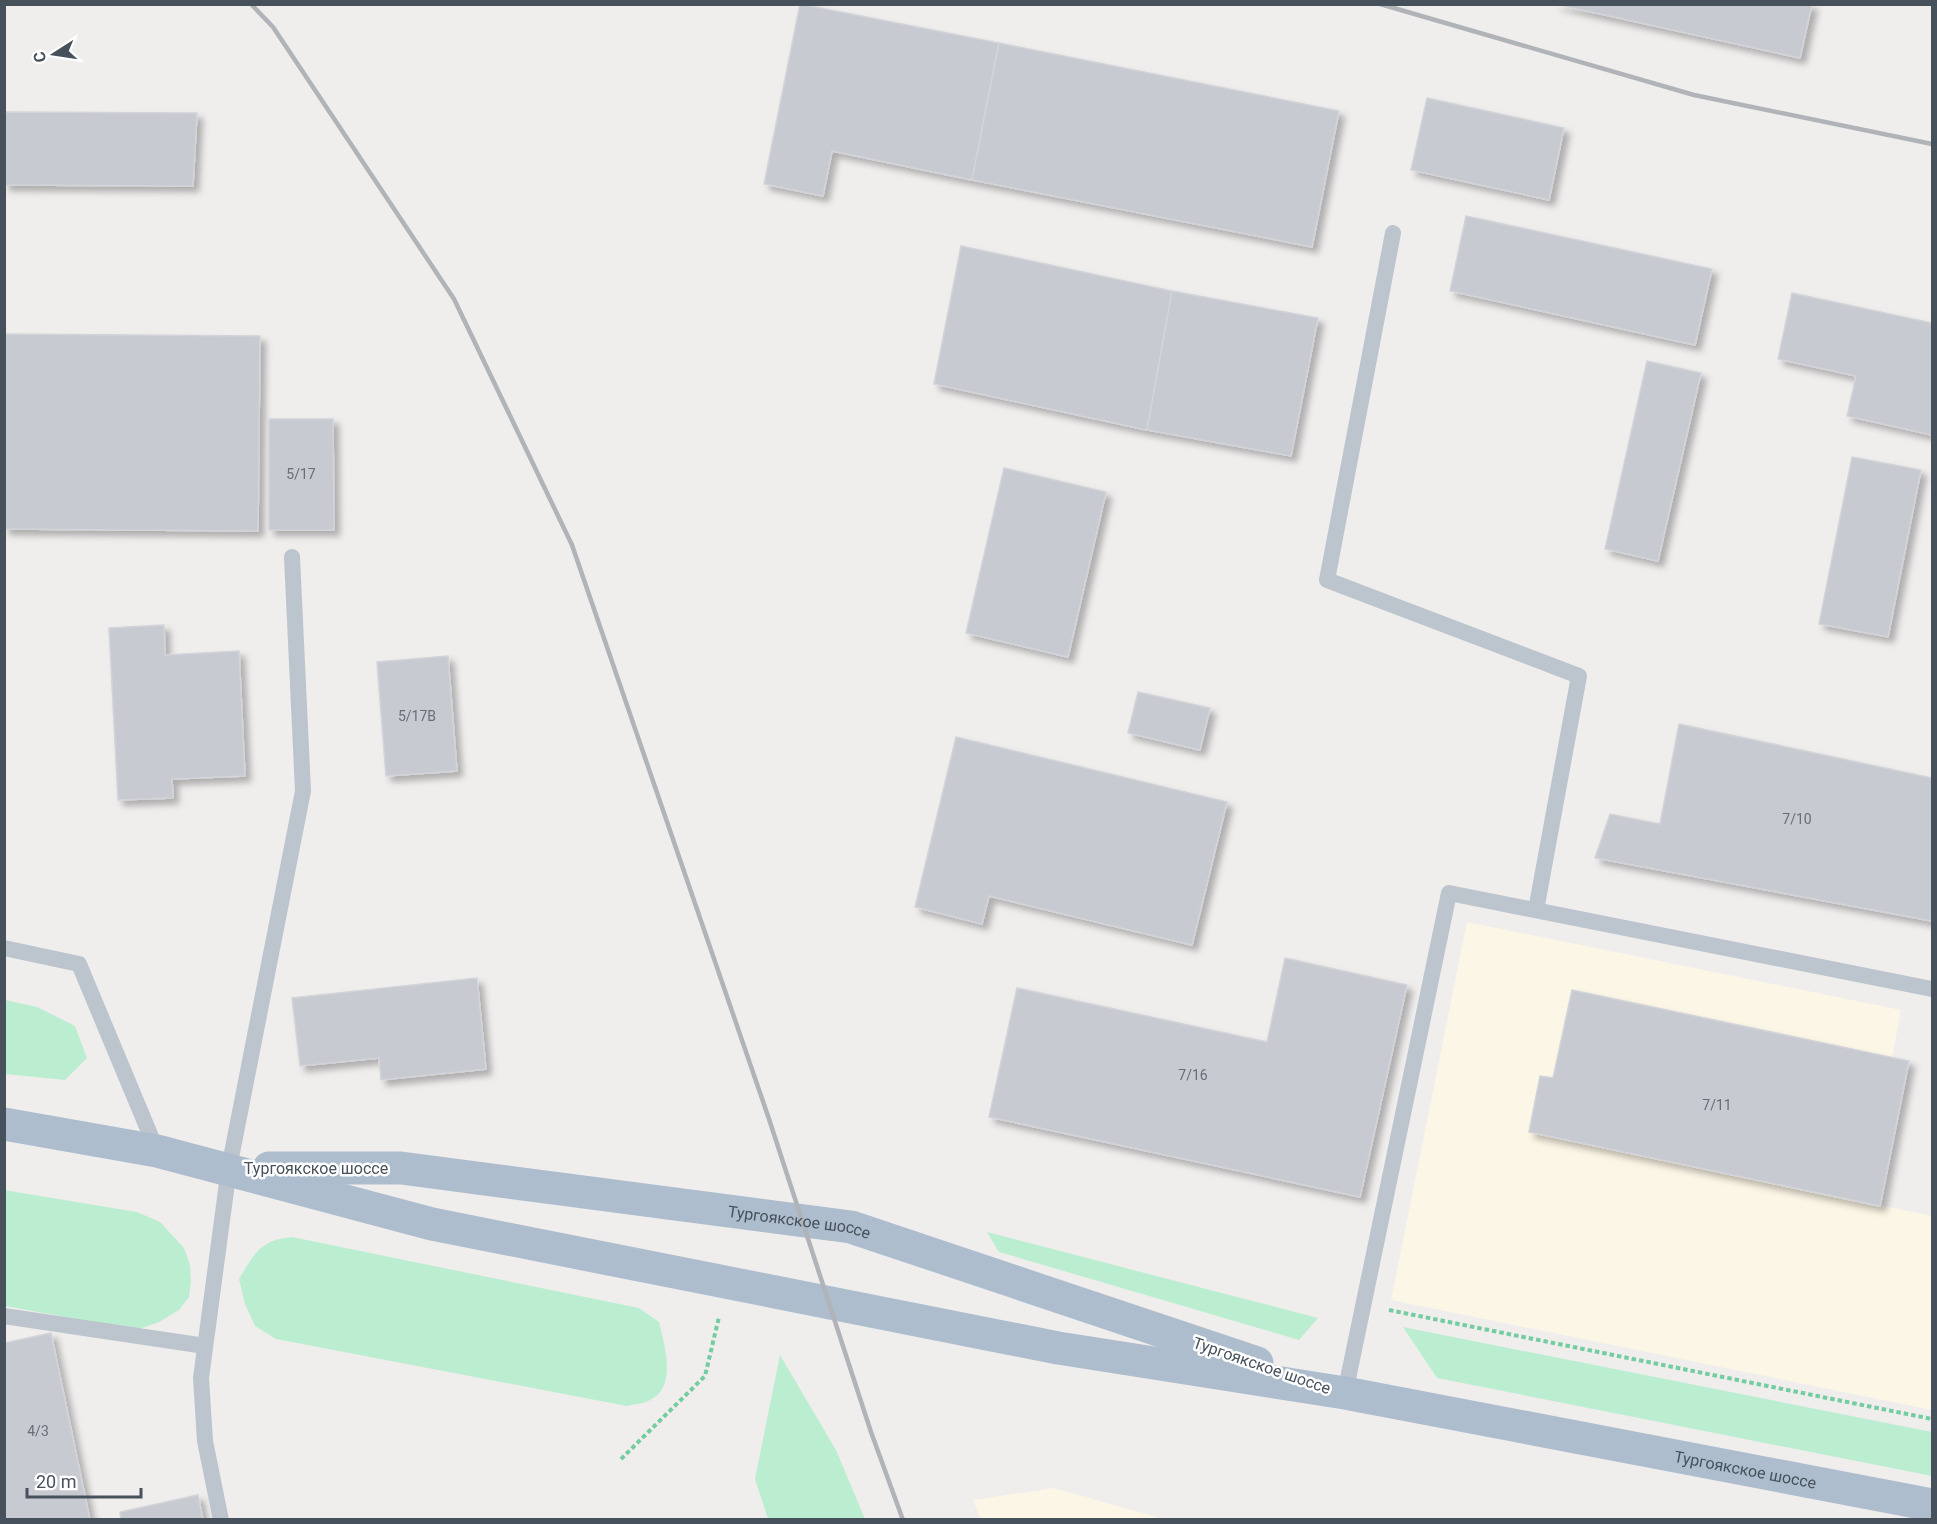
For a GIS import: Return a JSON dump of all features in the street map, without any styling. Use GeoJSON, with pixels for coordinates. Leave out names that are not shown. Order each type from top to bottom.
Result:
{"type":"FeatureCollection","features":[{"type":"Feature","properties":{"kind":"main road","name":"Тургоякское шоссе"},"geometry":{"type":"LineString","coordinates":[[4,1124],[157,1151],[229,1168],[432,1224],[728,1283],[1058,1348],[1345,1393],[1932,1505]]}},
{"type":"Feature","properties":{"kind":"main road","name":"Тургоякское шоссе"},"geometry":{"type":"LineString","coordinates":[[229,1168],[401,1168],[851,1227],[1345,1393]]}},
{"type":"Feature","properties":{"kind":"lane"},"geometry":{"type":"LineString","coordinates":[[1393,233],[1328,580],[1579,676],[1536,910]]}},
{"type":"Feature","properties":{"kind":"lane"},"geometry":{"type":"LineString","coordinates":[[221,1520],[205,1441],[201,1378],[229,1168],[303,791],[292,557]]}},
{"type":"Feature","properties":{"kind":"lane"},"geometry":{"type":"LineString","coordinates":[[1345,1393],[1449,893],[1932,989]]}},
{"type":"Feature","properties":{"kind":"lane"},"geometry":{"type":"LineString","coordinates":[[4,948],[79,963],[157,1151]]}},
{"type":"Feature","properties":{"kind":"lane"},"geometry":{"type":"LineString","coordinates":[[4,1316],[205,1346]]}},
{"type":"Feature","properties":{"kind":"path"},"geometry":{"type":"LineString","coordinates":[[621,1460],[705,1376],[728,1283]]}},
{"type":"Feature","properties":{"kind":"path"},"geometry":{"type":"LineString","coordinates":[[1363,1304],[1932,1419]]}},
{"type":"Feature","properties":{"kind":"shaded area"},"geometry":{"type":"Polygon","coordinates":[[[1467,922],[1901,1010],[1892,1058],[1909,1061],[1880,1205],[1932,1216],[1932,1410],[1391,1300],[1467,922]]]}},
{"type":"Feature","properties":{"kind":"shaded area"},"geometry":{"type":"Polygon","coordinates":[[[1054,1488],[1163,1519],[981,1519],[973,1500],[1054,1488]]]}},
{"type":"Feature","properties":{"kind":"green space"},"geometry":{"type":"Polygon","coordinates":[[[5,1000],[37,1007],[75,1026],[87,1058],[65,1080],[5,1074],[5,1000]]]}},
{"type":"Feature","properties":{"kind":"green space"},"geometry":{"type":"Polygon","coordinates":[[[4,1190],[137,1212],[160,1222],[184,1248],[190,1265],[189,1297],[179,1310],[159,1322],[137,1330],[5,1306],[4,1190]]]}},
{"type":"Feature","properties":{"kind":"green space"},"geometry":{"type":"Polygon","coordinates":[[[987,1232],[1318,1318],[1299,1340],[999,1252],[987,1232]]]}},
{"type":"Feature","properties":{"kind":"green space"},"geometry":{"type":"Polygon","coordinates":[[[292,1237],[639,1308],[659,1322],[667,1364],[664,1385],[659,1394],[650,1400],[627,1406],[276,1339],[255,1326],[245,1304],[239,1279],[254,1255],[265,1245],[272,1241],[292,1237]]]}},
{"type":"Feature","properties":{"kind":"green space"},"geometry":{"type":"Polygon","coordinates":[[[1403,1327],[1932,1432],[1932,1476],[1437,1378],[1403,1327]]]}},
{"type":"Feature","properties":{"kind":"green space"},"geometry":{"type":"Polygon","coordinates":[[[780,1355],[836,1450],[865,1519],[768,1519],[755,1479],[780,1355]]]}},
{"type":"Feature","properties":{"kind":"building"},"geometry":{"type":"Polygon","coordinates":[[[800,4],[999,43],[972,180],[832,151],[823,196],[764,184],[800,4]]]}},
{"type":"Feature","properties":{"kind":"building"},"geometry":{"type":"Polygon","coordinates":[[[1555,4],[1812,4],[1800,58],[1555,4]]]}},
{"type":"Feature","properties":{"kind":"building"},"geometry":{"type":"Polygon","coordinates":[[[999,43],[1339,111],[1312,247],[972,180],[999,43]]]}},
{"type":"Feature","properties":{"kind":"building"},"geometry":{"type":"Polygon","coordinates":[[[1427,98],[1564,128],[1549,200],[1411,170],[1427,98]]]}},
{"type":"Feature","properties":{"kind":"building"},"geometry":{"type":"Polygon","coordinates":[[[4,112],[197,113],[193,186],[4,185],[4,112]]]}},
{"type":"Feature","properties":{"kind":"building"},"geometry":{"type":"Polygon","coordinates":[[[1466,216],[1712,269],[1695,345],[1450,291],[1466,216]]]}},
{"type":"Feature","properties":{"kind":"building"},"geometry":{"type":"Polygon","coordinates":[[[961,246],[1172,291],[1147,430],[934,384],[961,246]]]}},
{"type":"Feature","properties":{"kind":"building"},"geometry":{"type":"Polygon","coordinates":[[[1172,291],[1318,318],[1291,456],[1147,430],[1172,291]]]}},
{"type":"Feature","properties":{"kind":"building"},"geometry":{"type":"Polygon","coordinates":[[[1792,293],[1932,323],[1932,435],[1847,416],[1856,376],[1778,359],[1792,293]]]}},
{"type":"Feature","properties":{"kind":"building"},"geometry":{"type":"Polygon","coordinates":[[[4,334],[260,336],[258,531],[4,529],[4,334]]]}},
{"type":"Feature","properties":{"kind":"building"},"geometry":{"type":"Polygon","coordinates":[[[1647,361],[1701,373],[1658,561],[1605,549],[1647,361]]]}},
{"type":"Feature","properties":{"kind":"building"},"geometry":{"type":"Polygon","coordinates":[[[269,419],[333,419],[334,530],[269,530],[269,419]]]}},
{"type":"Feature","properties":{"kind":"building"},"geometry":{"type":"Polygon","coordinates":[[[1852,457],[1921,470],[1888,637],[1819,624],[1852,457]]]}},
{"type":"Feature","properties":{"kind":"building"},"geometry":{"type":"Polygon","coordinates":[[[1004,468],[1106,492],[1068,657],[966,633],[1004,468]]]}},
{"type":"Feature","properties":{"kind":"building"},"geometry":{"type":"Polygon","coordinates":[[[164,625],[165,655],[239,651],[245,776],[172,779],[173,798],[118,800],[109,628],[164,625]]]}},
{"type":"Feature","properties":{"kind":"building"},"geometry":{"type":"Polygon","coordinates":[[[448,656],[457,771],[386,776],[377,662],[448,656]]]}},
{"type":"Feature","properties":{"kind":"building"},"geometry":{"type":"Polygon","coordinates":[[[1138,692],[1210,708],[1200,750],[1128,733],[1138,692]]]}},
{"type":"Feature","properties":{"kind":"building"},"geometry":{"type":"Polygon","coordinates":[[[1679,724],[1932,778],[1932,921],[1595,858],[1610,814],[1660,824],[1679,724]]]}},
{"type":"Feature","properties":{"kind":"building"},"geometry":{"type":"Polygon","coordinates":[[[956,737],[1227,802],[1192,945],[989,896],[982,924],[915,907],[956,737]]]}},
{"type":"Feature","properties":{"kind":"building"},"geometry":{"type":"Polygon","coordinates":[[[1285,958],[1407,985],[1360,1197],[989,1117],[1017,988],[1267,1042],[1285,958]]]}},
{"type":"Feature","properties":{"kind":"building"},"geometry":{"type":"Polygon","coordinates":[[[477,978],[486,1069],[381,1080],[379,1058],[300,1066],[292,998],[477,978]]]}},
{"type":"Feature","properties":{"kind":"building"},"geometry":{"type":"Polygon","coordinates":[[[1572,990],[1909,1061],[1880,1206],[1529,1132],[1540,1076],[1553,1078],[1572,990]]]}},
{"type":"Feature","properties":{"kind":"building"},"geometry":{"type":"Polygon","coordinates":[[[51,1333],[90,1520],[4,1520],[4,1343],[51,1333]]]}},
{"type":"Feature","properties":{"kind":"building"},"geometry":{"type":"Polygon","coordinates":[[[198,1495],[203,1520],[121,1520],[120,1512],[198,1495]]]}},
{"type":"Feature","properties":{"kind":"railway"},"geometry":{"type":"LineString","coordinates":[[251,4],[273,27],[454,299],[572,545],[769,1119],[871,1432],[903,1520]]}},
{"type":"Feature","properties":{"kind":"railway"},"geometry":{"type":"LineString","coordinates":[[1380,4],[1694,95],[1932,144]]}}]}
